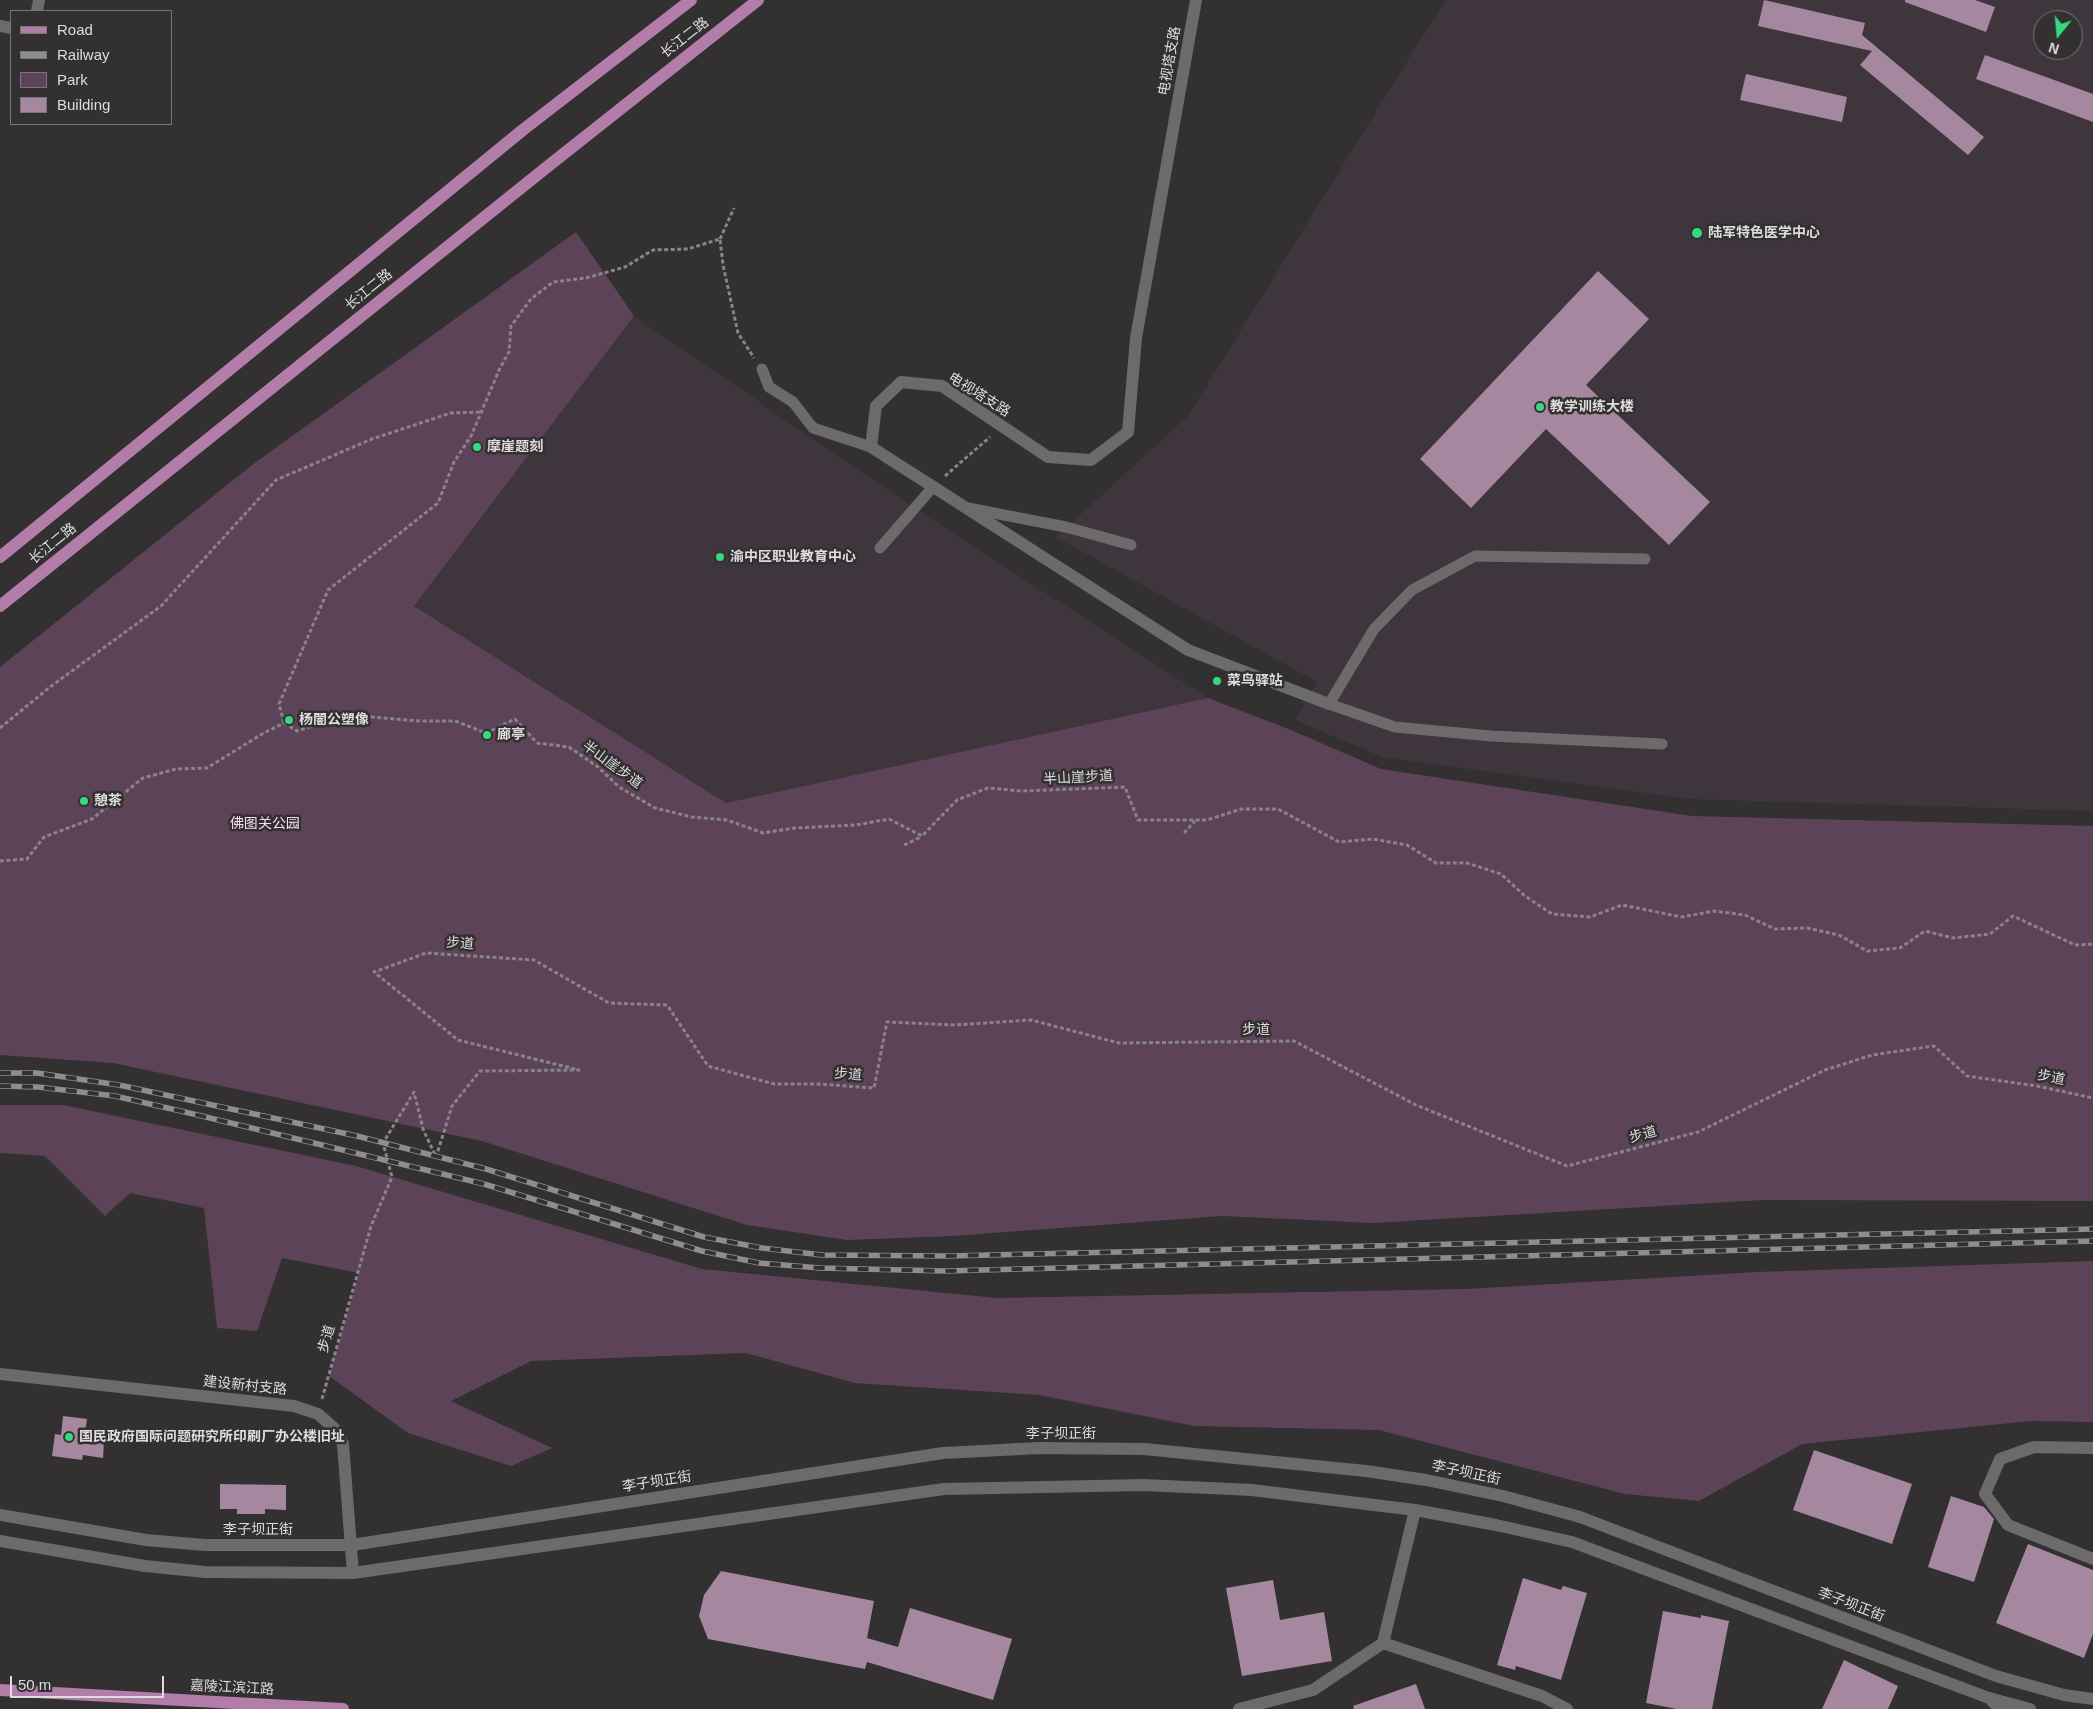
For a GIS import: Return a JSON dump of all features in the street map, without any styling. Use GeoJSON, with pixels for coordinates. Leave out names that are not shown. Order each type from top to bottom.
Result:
{"type":"FeatureCollection","features":[{"type":"Feature","properties":{"kind":"main road","name":"长江二路"},"geometry":{"type":"LineString","coordinates":[[0,557],[524,129],[691,0]]}},
{"type":"Feature","properties":{"kind":"main road","name":"长江二路"},"geometry":{"type":"LineString","coordinates":[[0,606],[539,173],[758,0]]}},
{"type":"Feature","properties":{"kind":"main road","name":"电视塔支路"},"geometry":{"type":"LineString","coordinates":[[871,447],[876,406],[901,382],[942,386],[1048,457],[1091,460],[1128,432],[1136,338],[1196,0]]}},
{"type":"Feature","properties":{"kind":"main road"},"geometry":{"type":"LineString","coordinates":[[871,447],[1188,650],[1328,704]]}},
{"type":"Feature","properties":{"kind":"main road","name":"建设新村支路"},"geometry":{"type":"LineString","coordinates":[[0,1374],[294,1406],[318,1414],[334,1428],[343,1444],[352,1545],[352,1573]]}},
{"type":"Feature","properties":{"kind":"main road"},"geometry":{"type":"LineString","coordinates":[[2093,1448],[2034,1447],[2000,1458],[1985,1494],[2008,1525],[2093,1560]]}},
{"type":"Feature","properties":{"kind":"main road","name":"李子坝正街"},"geometry":{"type":"LineString","coordinates":[[0,1516],[146,1540],[205,1545],[352,1545],[943,1453],[1039,1448],[1144,1449],[1366,1471],[1426,1480],[1502,1496],[1580,1517],[1996,1676],[2064,1695],[2092,1698]]}},
{"type":"Feature","properties":{"kind":"main road"},"geometry":{"type":"LineString","coordinates":[[0,1541],[144,1566],[205,1572],[352,1573],[944,1489],[1144,1485],[1252,1490],[1415,1510],[1572,1542],[1989,1698],[2030,1709]]}},
{"type":"Feature","properties":{"kind":"main road"},"geometry":{"type":"LineString","coordinates":[[1239,1709],[1313,1690],[1383,1643],[1415,1510]]}},
{"type":"Feature","properties":{"kind":"main road"},"geometry":{"type":"LineString","coordinates":[[1383,1643],[1542,1696],[1567,1709]]}},
{"type":"Feature","properties":{"kind":"main road","name":"嘉陵江滨江路"},"geometry":{"type":"LineString","coordinates":[[0,1690],[343,1709]]}},
{"type":"Feature","properties":{"kind":"main road"},"geometry":{"type":"LineString","coordinates":[[1989,1698],[2000,1709]]}},
{"type":"Feature","properties":{"kind":"lane"},"geometry":{"type":"LineString","coordinates":[[762,369],[769,387],[793,402],[813,428],[871,447]]}},
{"type":"Feature","properties":{"kind":"lane"},"geometry":{"type":"LineString","coordinates":[[880,548],[933,487]]}},
{"type":"Feature","properties":{"kind":"lane"},"geometry":{"type":"LineString","coordinates":[[966,508],[1066,527],[1131,545]]}},
{"type":"Feature","properties":{"kind":"lane"},"geometry":{"type":"LineString","coordinates":[[1645,559],[1475,556],[1412,590],[1374,629],[1328,704],[1395,727],[1491,736],[1662,744]]}},
{"type":"Feature","properties":{"kind":"path"},"geometry":{"type":"LineString","coordinates":[[734,208],[720,239],[723,265],[738,333],[762,369]]}},
{"type":"Feature","properties":{"kind":"path"},"geometry":{"type":"LineString","coordinates":[[0,861],[27,859],[44,837],[92,818],[143,778],[176,769],[207,768],[262,734],[284,723],[279,704],[328,590],[375,555],[438,503],[454,462],[472,436],[500,368],[509,352],[511,326],[531,299],[553,282],[586,278],[625,267],[653,250],[688,249],[720,239]]}},
{"type":"Feature","properties":{"kind":"path"},"geometry":{"type":"LineString","coordinates":[[0,728],[50,686],[160,606],[276,480],[372,440],[451,413],[483,412]]}},
{"type":"Feature","properties":{"kind":"path"},"geometry":{"type":"LineString","coordinates":[[933,487],[1001,427]]}},
{"type":"Feature","properties":{"kind":"path","name":"半山崖步道"},"geometry":{"type":"LineString","coordinates":[[284,723],[297,731],[328,721],[358,716],[420,721],[455,721],[486,733],[515,719],[537,743],[569,747],[598,767],[619,787],[655,808],[692,817],[727,820],[763,833],[795,828],[856,825],[889,819],[922,836],[956,800],[988,788],[1021,791],[1125,787],[1138,820],[1207,820],[1241,809],[1278,810],[1339,842],[1373,839],[1407,845],[1436,863],[1467,863],[1501,874],[1525,896],[1552,914],[1590,917],[1622,904],[1682,916],[1714,911],[1745,915],[1775,929],[1807,928],[1839,935],[1867,952],[1900,948],[1925,931],[1953,938],[1990,934],[2013,916],[2076,945],[2093,944]]}},
{"type":"Feature","properties":{"kind":"path"},"geometry":{"type":"LineString","coordinates":[[1184,833],[1195,820]]}},
{"type":"Feature","properties":{"kind":"path"},"geometry":{"type":"LineString","coordinates":[[904,845],[922,836]]}},
{"type":"Feature","properties":{"kind":"path","name":"步道"},"geometry":{"type":"LineString","coordinates":[[318,1414],[371,1226],[392,1177],[383,1143],[414,1092],[423,1129],[436,1157],[452,1106],[480,1071],[579,1070],[458,1040],[374,972],[426,953],[534,960],[609,1003],[668,1006],[708,1066],[774,1084],[818,1084],[874,1088],[887,1022],[955,1025],[1031,1020],[1119,1043],[1294,1041],[1416,1105],[1567,1166],[1698,1132],[1825,1070],[1872,1055],[1934,1046],[1967,1076],[2037,1086],[2093,1098]]}},
{"type":"Feature","properties":{"kind":"shaded area","name":"陆军特色医学中心"},"geometry":{"type":"Polygon","coordinates":[[[1445,0],[2093,0],[2093,811],[1688,799],[1382,757],[1295,720],[1317,682],[1056,537],[1188,416],[1445,0]]]}},
{"type":"Feature","properties":{"kind":"shaded area","name":"渝中区职业教育中心"},"geometry":{"type":"Polygon","coordinates":[[[634,316],[914,508],[1208,698],[726,803],[414,606],[634,316]]]}},
{"type":"Feature","properties":{"kind":"green space","name":"佛图关公园"},"geometry":{"type":"Polygon","coordinates":[[[576,232],[634,316],[414,606],[726,803],[1208,698],[1291,730],[1381,769],[1692,816],[2093,826],[2093,1201],[1763,1200],[1373,1223],[1222,1216],[952,1236],[847,1240],[747,1225],[482,1141],[113,1063],[0,1055],[0,667],[252,465],[576,232]]]}},
{"type":"Feature","properties":{"kind":"green space"},"geometry":{"type":"Polygon","coordinates":[[[0,1105],[63,1105],[356,1166],[702,1269],[997,1298],[1467,1289],[1757,1272],[2093,1261],[2093,1422],[2031,1421],[1802,1444],[1699,1501],[1625,1494],[1379,1430],[1194,1426],[1039,1395],[855,1383],[746,1353],[531,1361],[451,1401],[552,1448],[511,1466],[408,1433],[329,1376],[359,1273],[282,1258],[257,1331],[217,1328],[204,1208],[130,1193],[105,1216],[45,1156],[0,1153],[0,1105]]]}},
{"type":"Feature","properties":{"kind":"building"},"geometry":{"type":"Polygon","coordinates":[[[1764,0],[1865,23],[1862,35],[1984,137],[1968,155],[1860,65],[1872,51],[1758,26],[1764,0]]]}},
{"type":"Feature","properties":{"kind":"building"},"geometry":{"type":"Polygon","coordinates":[[[1905,0],[1975,0],[1995,7],[1986,32],[1905,2],[1905,0]]]}},
{"type":"Feature","properties":{"kind":"building"},"geometry":{"type":"Polygon","coordinates":[[[1985,55],[2093,94],[2093,122],[1976,79],[1985,55]]]}},
{"type":"Feature","properties":{"kind":"building"},"geometry":{"type":"Polygon","coordinates":[[[1746,74],[1847,97],[1842,122],[1740,100],[1746,74]]]}},
{"type":"Feature","properties":{"kind":"building","name":"教学训练大楼"},"geometry":{"type":"Polygon","coordinates":[[[1598,271],[1649,319],[1586,385],[1710,502],[1669,545],[1546,429],[1471,508],[1420,459],[1598,271]]]}},
{"type":"Feature","properties":{"kind":"building","name":"国民政府国际问题研究所印刷厂办公楼旧址"},"geometry":{"type":"Polygon","coordinates":[[[63,1416],[87,1419],[84,1439],[104,1442],[103,1458],[83,1455],[82,1460],[52,1456],[55,1434],[61,1435],[63,1416]]]}},
{"type":"Feature","properties":{"kind":"building"},"geometry":{"type":"Polygon","coordinates":[[[1814,1450],[1912,1484],[1892,1544],[1793,1510],[1814,1450]]]}},
{"type":"Feature","properties":{"kind":"building"},"geometry":{"type":"Polygon","coordinates":[[[220,1484],[286,1485],[286,1510],[265,1509],[265,1514],[237,1514],[237,1509],[220,1509],[220,1484]]]}},
{"type":"Feature","properties":{"kind":"building"},"geometry":{"type":"Polygon","coordinates":[[[1951,1496],[1984,1507],[1994,1519],[1974,1582],[1928,1567],[1951,1496]]]}},
{"type":"Feature","properties":{"kind":"building"},"geometry":{"type":"Polygon","coordinates":[[[2028,1544],[2093,1570],[2093,1634],[2084,1658],[1996,1623],[2028,1544]]]}},
{"type":"Feature","properties":{"kind":"building"},"geometry":{"type":"Polygon","coordinates":[[[721,1571],[874,1601],[867,1638],[898,1647],[910,1608],[1012,1639],[993,1700],[867,1662],[865,1669],[708,1639],[699,1616],[704,1595],[721,1571]]]}},
{"type":"Feature","properties":{"kind":"building"},"geometry":{"type":"Polygon","coordinates":[[[1523,1578],[1561,1590],[1563,1586],[1587,1593],[1561,1680],[1516,1666],[1515,1670],[1497,1665],[1523,1578]]]}},
{"type":"Feature","properties":{"kind":"building"},"geometry":{"type":"Polygon","coordinates":[[[1273,1580],[1280,1620],[1324,1612],[1332,1661],[1242,1676],[1226,1588],[1273,1580]]]}},
{"type":"Feature","properties":{"kind":"building"},"geometry":{"type":"Polygon","coordinates":[[[1663,1611],[1701,1618],[1701,1615],[1729,1621],[1712,1709],[1677,1709],[1646,1703],[1663,1611]]]}},
{"type":"Feature","properties":{"kind":"building"},"geometry":{"type":"Polygon","coordinates":[[[1844,1660],[1898,1686],[1888,1709],[1822,1709],[1844,1660]]]}},
{"type":"Feature","properties":{"kind":"building"},"geometry":{"type":"Polygon","coordinates":[[[1416,1684],[1425,1709],[1354,1709],[1353,1706],[1416,1684]]]}},
{"type":"Feature","properties":{"kind":"railway"},"geometry":{"type":"LineString","coordinates":[[0,1073],[37,1073],[119,1085],[357,1136],[486,1169],[704,1237],[762,1248],[822,1255],[948,1256],[2093,1229]]}},
{"type":"Feature","properties":{"kind":"railway"},"geometry":{"type":"LineString","coordinates":[[0,1086],[38,1087],[115,1096],[484,1184],[702,1251],[759,1263],[820,1268],[945,1271],[2093,1241]]}},
{"type":"Feature","properties":{"kind":"place","name":"陆军特色医学中心"},"geometry":{"type":"Point","coordinates":[1697,233]}},
{"type":"Feature","properties":{"kind":"place","name":"教学训练大楼"},"geometry":{"type":"Point","coordinates":[1540,407]}},
{"type":"Feature","properties":{"kind":"place","name":"摩崖题刻"},"geometry":{"type":"Point","coordinates":[477,447]}},
{"type":"Feature","properties":{"kind":"place","name":"渝中区职业教育中心"},"geometry":{"type":"Point","coordinates":[720,557]}},
{"type":"Feature","properties":{"kind":"place","name":"菜鸟驿站"},"geometry":{"type":"Point","coordinates":[1217,681]}},
{"type":"Feature","properties":{"kind":"place","name":"杨闇公塑像"},"geometry":{"type":"Point","coordinates":[289,720]}},
{"type":"Feature","properties":{"kind":"place","name":"廊亭"},"geometry":{"type":"Point","coordinates":[487,735]}},
{"type":"Feature","properties":{"kind":"place","name":"憩茶"},"geometry":{"type":"Point","coordinates":[84,801]}},
{"type":"Feature","properties":{"kind":"place","name":"国民政府国际问题研究所印刷厂办公楼旧址"},"geometry":{"type":"Point","coordinates":[69,1437]}}]}
